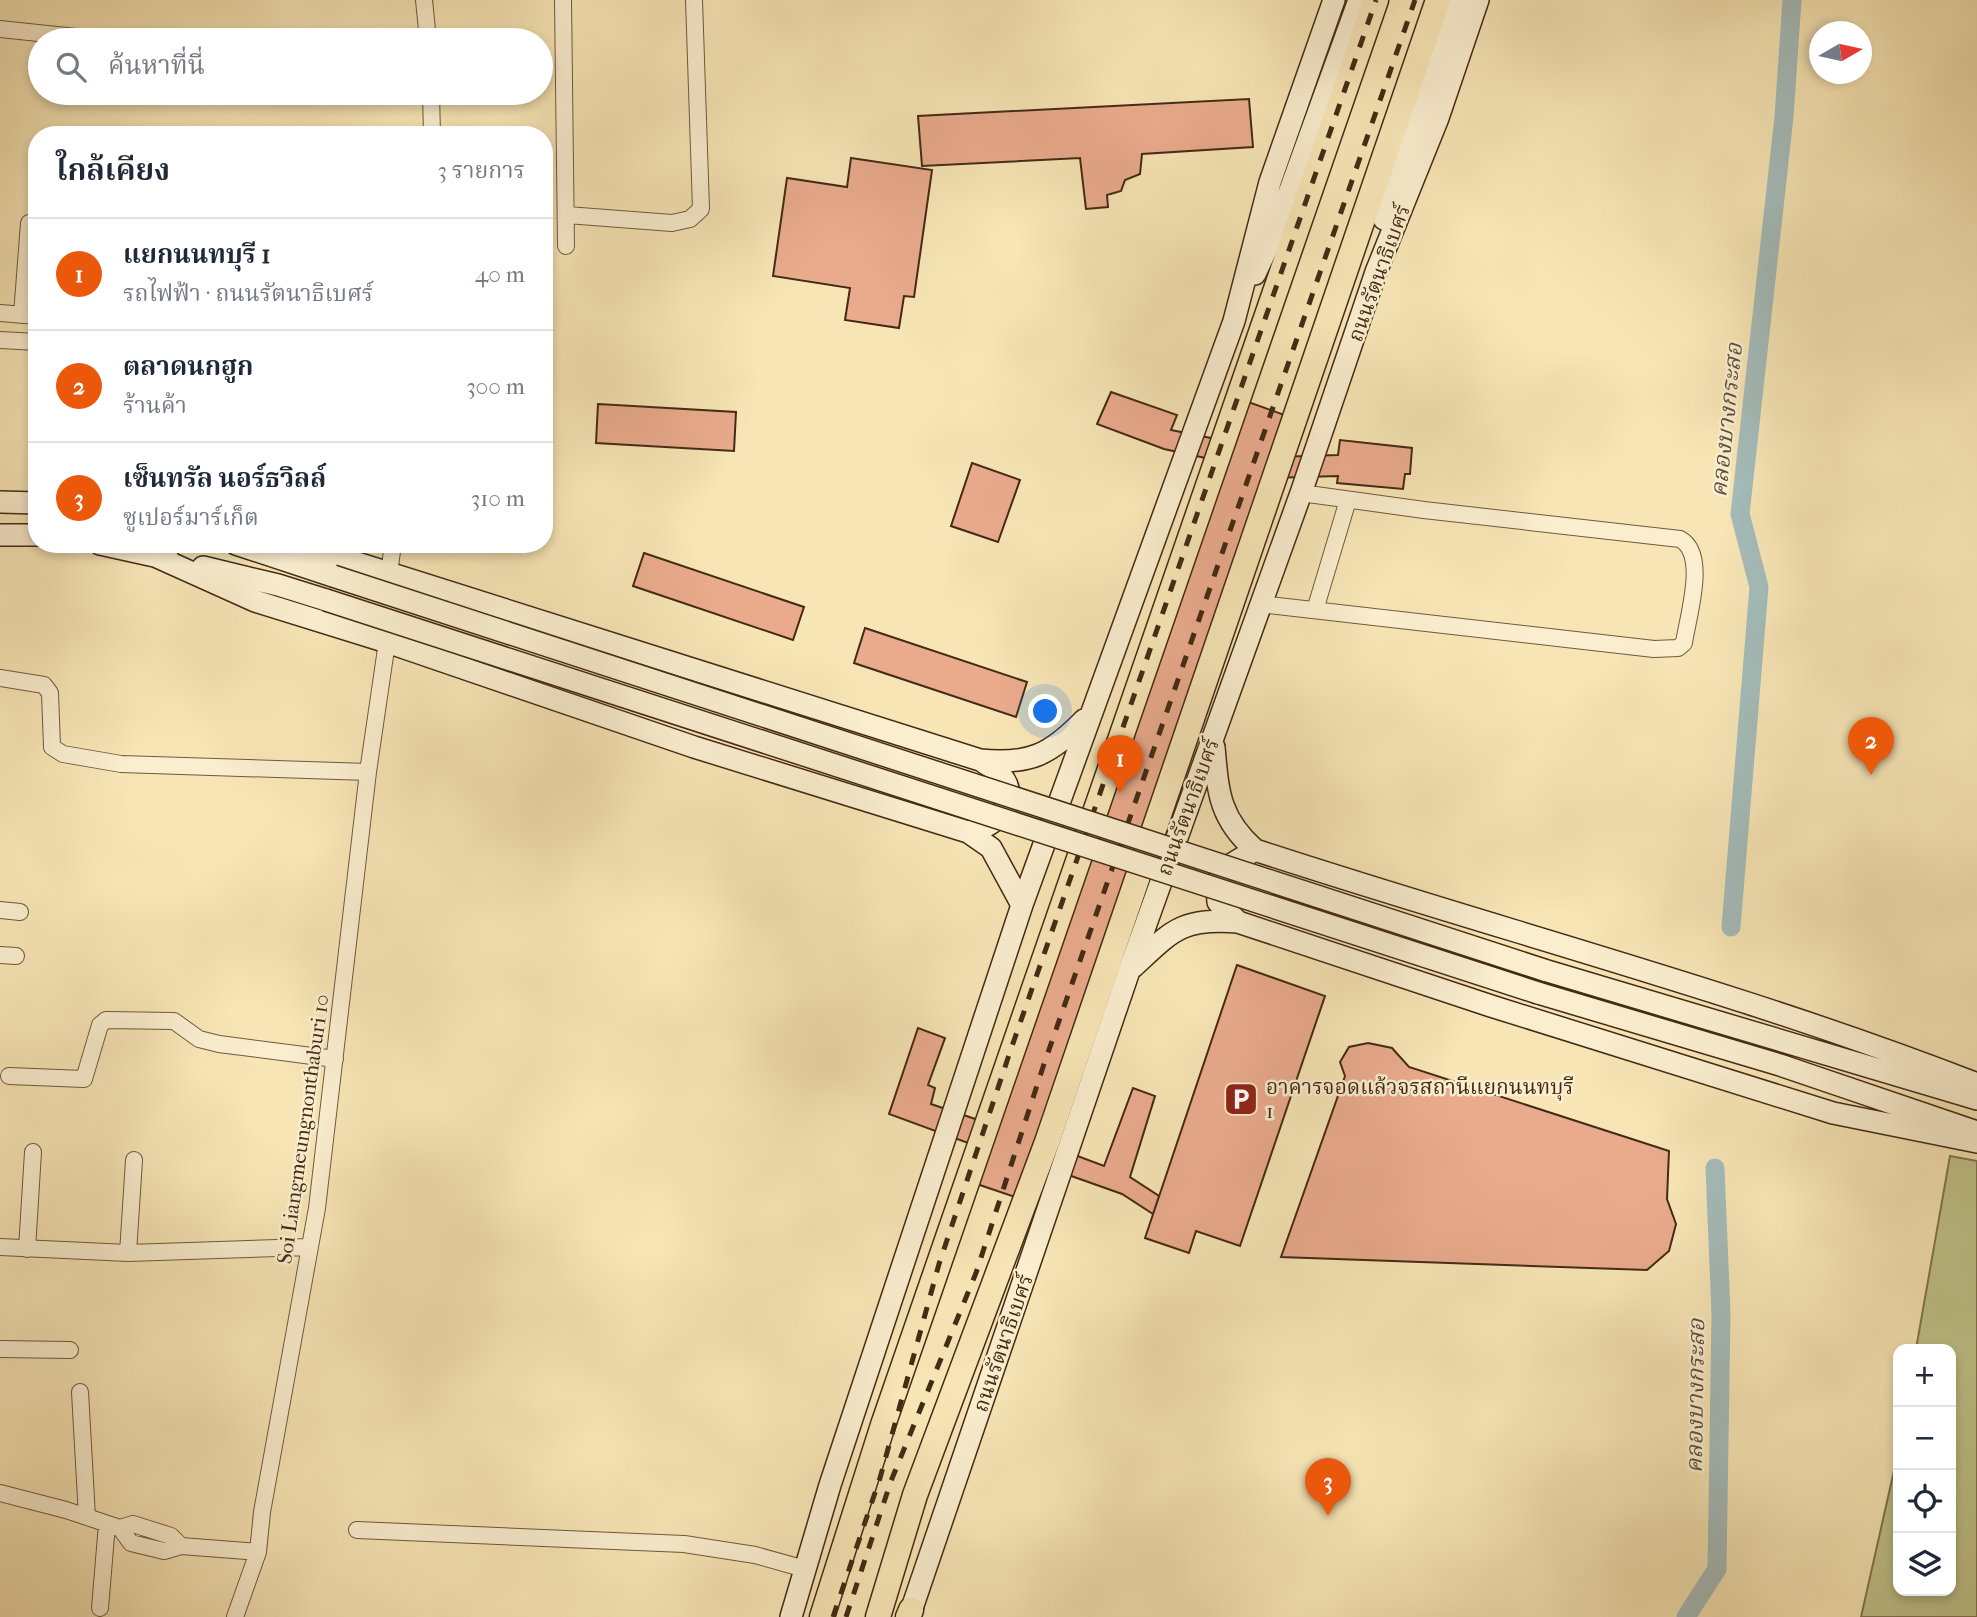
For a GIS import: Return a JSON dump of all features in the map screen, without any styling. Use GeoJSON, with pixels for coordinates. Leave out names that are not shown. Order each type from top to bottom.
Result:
{"type":"FeatureCollection","features":[{"type":"Feature","properties":{"kind":"main road"},"geometry":{"type":"LineString","coordinates":[[1234,321],[1270,181],[1334,0]]}},
{"type":"Feature","properties":{"kind":"main road"},"geometry":{"type":"LineString","coordinates":[[791,1617],[1022,905],[1234,321],[1277,226],[1359,0]]}},
{"type":"Feature","properties":{"kind":"main road"},"geometry":{"type":"LineString","coordinates":[[822,1617],[901,1373],[1377,0]]}},
{"type":"Feature","properties":{"kind":"main road","name":"ถนนรัตนาธิเบศร์"},"geometry":{"type":"LineString","coordinates":[[878,1617],[915,1495],[1051,1129],[1438,0]]}},
{"type":"Feature","properties":{"kind":"main road"},"geometry":{"type":"LineString","coordinates":[[1376,272],[1383,223],[1410,135],[1458,0]]}},
{"type":"Feature","properties":{"kind":"main road","name":"ถนนรัตนาธิเบศร์"},"geometry":{"type":"LineString","coordinates":[[909,1615],[1129,971],[1301,493],[1376,272],[1437,118],[1478,0]]}},
{"type":"Feature","properties":{"kind":"main road"},"geometry":{"type":"LineString","coordinates":[[1377,174],[1410,135]]}},
{"type":"Feature","properties":{"kind":"main road"},"geometry":{"type":"LineString","coordinates":[[0,502],[28,503]]}},
{"type":"Feature","properties":{"kind":"main road"},"geometry":{"type":"LineString","coordinates":[[0,535],[28,535]]}},
{"type":"Feature","properties":{"kind":"main road"},"geometry":{"type":"LineString","coordinates":[[141,553],[278,584],[1538,993],[1780,1065],[1977,1132]]}},
{"type":"Feature","properties":{"kind":"main road"},"geometry":{"type":"LineString","coordinates":[[263,553],[1544,970],[1977,1099]]}},
{"type":"Feature","properties":{"kind":"main road"},"geometry":{"type":"LineString","coordinates":[[326,553],[980,760],[1012,763],[1031,758],[1062,742],[1090,714]]}},
{"type":"Feature","properties":{"kind":"main road"},"geometry":{"type":"LineString","coordinates":[[155,556],[255,601],[387,642],[694,747],[968,832],[991,848],[1002,863],[1022,905]]}},
{"type":"Feature","properties":{"kind":"main road"},"geometry":{"type":"LineString","coordinates":[[1213,738],[1218,790],[1224,814],[1236,833],[1255,849],[1414,902],[1765,1008],[1977,1084]]}},
{"type":"Feature","properties":{"kind":"main road"},"geometry":{"type":"LineString","coordinates":[[968,832],[981,830],[995,823],[1005,809],[1007,793],[1001,775],[980,760]]}},
{"type":"Feature","properties":{"kind":"main road"},"geometry":{"type":"LineString","coordinates":[[1238,922],[1218,902],[1217,887],[1222,870],[1255,849]]}},
{"type":"Feature","properties":{"kind":"main road"},"geometry":{"type":"LineString","coordinates":[[1129,971],[1168,934],[1186,924],[1207,919],[1238,922],[1491,1006],[1833,1113],[1977,1142]]}},
{"type":"Feature","properties":{"kind":"street"},"geometry":{"type":"LineString","coordinates":[[424,0],[427,28]]}},
{"type":"Feature","properties":{"kind":"street"},"geometry":{"type":"LineString","coordinates":[[563,0],[566,246]]}},
{"type":"Feature","properties":{"kind":"street"},"geometry":{"type":"LineString","coordinates":[[567,215],[672,223],[690,219],[701,209],[694,0]]}},
{"type":"Feature","properties":{"kind":"street"},"geometry":{"type":"LineString","coordinates":[[0,29],[28,32]]}},
{"type":"Feature","properties":{"kind":"street"},"geometry":{"type":"LineString","coordinates":[[431,105],[432,126]]}},
{"type":"Feature","properties":{"kind":"street"},"geometry":{"type":"LineString","coordinates":[[0,313],[28,316]]}},
{"type":"Feature","properties":{"kind":"street"},"geometry":{"type":"LineString","coordinates":[[0,340],[28,342]]}},
{"type":"Feature","properties":{"kind":"street"},"geometry":{"type":"LineString","coordinates":[[1260,604],[1654,649],[1678,648],[1684,643],[1695,567],[1694,553],[1689,544],[1680,539],[1301,493]]}},
{"type":"Feature","properties":{"kind":"street"},"geometry":{"type":"LineString","coordinates":[[1315,610],[1348,500]]}},
{"type":"Feature","properties":{"kind":"street"},"geometry":{"type":"LineString","coordinates":[[390,573],[392,553]]}},
{"type":"Feature","properties":{"kind":"street","name":"Soi Liangmeungnonthaburi 10"},"geometry":{"type":"LineString","coordinates":[[235,1617],[258,1552],[262,1512],[329,1121],[368,772],[387,642]]}},
{"type":"Feature","properties":{"kind":"street"},"geometry":{"type":"LineString","coordinates":[[0,678],[44,685],[50,694],[52,747],[63,754],[121,764],[368,772]]}},
{"type":"Feature","properties":{"kind":"street"},"geometry":{"type":"LineString","coordinates":[[0,910],[20,912]]}},
{"type":"Feature","properties":{"kind":"street"},"geometry":{"type":"LineString","coordinates":[[9,1076],[84,1079],[100,1025],[106,1020],[174,1021],[199,1039],[208,1042],[335,1059]]}},
{"type":"Feature","properties":{"kind":"street"},"geometry":{"type":"LineString","coordinates":[[27,1249],[33,1152]]}},
{"type":"Feature","properties":{"kind":"street"},"geometry":{"type":"LineString","coordinates":[[128,1253],[134,1160]]}},
{"type":"Feature","properties":{"kind":"street"},"geometry":{"type":"LineString","coordinates":[[0,1247],[128,1253],[309,1247]]}},
{"type":"Feature","properties":{"kind":"street"},"geometry":{"type":"LineString","coordinates":[[0,1349],[70,1350]]}},
{"type":"Feature","properties":{"kind":"street"},"geometry":{"type":"LineString","coordinates":[[80,1392],[87,1517]]}},
{"type":"Feature","properties":{"kind":"street"},"geometry":{"type":"LineString","coordinates":[[0,1493],[114,1526],[131,1543],[164,1550],[181,1546],[258,1552]]}},
{"type":"Feature","properties":{"kind":"street"},"geometry":{"type":"LineString","coordinates":[[100,1608],[114,1526]]}},
{"type":"Feature","properties":{"kind":"street"},"geometry":{"type":"LineString","coordinates":[[357,1530],[684,1544],[755,1555],[805,1569]]}},
{"type":"Feature","properties":{"kind":"green space"},"geometry":{"type":"Polygon","coordinates":[[[1950,1156],[1977,1161],[1977,1617],[1861,1617],[1893,1475],[1893,1596],[1956,1596],[1956,1344],[1917,1344],[1950,1156]]]}},
{"type":"Feature","properties":{"kind":"building"},"geometry":{"type":"Polygon","coordinates":[[[1249,99],[1253,147],[1142,154],[1140,174],[1125,180],[1121,191],[1107,195],[1108,207],[1086,209],[1080,158],[922,166],[918,116],[1249,99]]]}},
{"type":"Feature","properties":{"kind":"building"},"geometry":{"type":"Polygon","coordinates":[[[851,158],[932,170],[914,297],[904,296],[899,328],[845,320],[850,288],[773,276],[787,178],[847,187],[851,158]]]}},
{"type":"Feature","properties":{"kind":"building"},"geometry":{"type":"Polygon","coordinates":[[[1111,392],[1177,415],[1171,430],[1226,441],[1240,399],[1290,417],[1276,457],[1338,455],[1340,440],[1412,448],[1410,474],[1405,474],[1403,489],[1337,483],[1338,476],[1269,478],[1040,1142],[1104,1166],[1133,1088],[1155,1096],[1130,1177],[1159,1196],[1153,1214],[1122,1194],[1032,1162],[1018,1198],[971,1182],[982,1148],[889,1114],[918,1028],[945,1038],[928,1085],[935,1088],[931,1104],[990,1124],[1219,461],[1164,449],[1097,424],[1111,392]]]}},
{"type":"Feature","properties":{"kind":"building"},"geometry":{"type":"Polygon","coordinates":[[[598,404],[736,412],[734,451],[596,443],[598,404]]]}},
{"type":"Feature","properties":{"kind":"building"},"geometry":{"type":"Polygon","coordinates":[[[972,463],[1020,480],[998,542],[951,526],[972,463]]]}},
{"type":"Feature","properties":{"kind":"building"},"geometry":{"type":"Polygon","coordinates":[[[644,553],[804,607],[793,640],[633,586],[644,553]]]}},
{"type":"Feature","properties":{"kind":"building"},"geometry":{"type":"Polygon","coordinates":[[[865,628],[1027,682],[1016,717],[854,663],[865,628]]]}},
{"type":"Feature","properties":{"kind":"building","name":"อาคารจอดแล้วจรสถานีแยกนนทบุรี 1"},"geometry":{"type":"Polygon","coordinates":[[[1237,965],[1325,996],[1240,1246],[1196,1231],[1189,1253],[1145,1238],[1237,965]]]}},
{"type":"Feature","properties":{"kind":"building"},"geometry":{"type":"Polygon","coordinates":[[[1368,1043],[1392,1048],[1409,1067],[1669,1151],[1667,1199],[1676,1224],[1669,1251],[1647,1270],[1281,1257],[1345,1076],[1340,1062],[1349,1047],[1368,1043]]]}},
{"type":"Feature","properties":{"kind":"waterway","name":"คลองบางกระสอ"},"geometry":{"type":"LineString","coordinates":[[1731,927],[1759,587],[1740,514],[1784,117],[1792,0]]}},
{"type":"Feature","properties":{"kind":"waterway","name":"คลองบางกระสอ"},"geometry":{"type":"LineString","coordinates":[[1686,1617],[1717,1569],[1721,1314],[1715,1168]]}},
{"type":"Feature","properties":{"kind":"railway"},"geometry":{"type":"LineString","coordinates":[[833,1617],[880,1478],[939,1264],[1010,1052],[1376,0]]}},
{"type":"Feature","properties":{"kind":"railway"},"geometry":{"type":"LineString","coordinates":[[846,1617],[891,1481],[976,1273],[1044,1064],[1415,0]]}},
{"type":"Feature","properties":{"kind":"place","name":"ตลาดนกฮูก"},"geometry":{"type":"Point","coordinates":[1871,775]}},
{"type":"Feature","properties":{"kind":"place","name":"แยกนนทบุรี 1"},"geometry":{"type":"Point","coordinates":[1120,793]}},
{"type":"Feature","properties":{"kind":"place","name":"อาคารจอดแล้วจรสถานีแยกนนทบุรี 1"},"geometry":{"type":"Point","coordinates":[1241,1099]}},
{"type":"Feature","properties":{"kind":"place","name":"เซ็นทรัล นอร์ธวิลล์"},"geometry":{"type":"Point","coordinates":[1328,1516]}}]}
